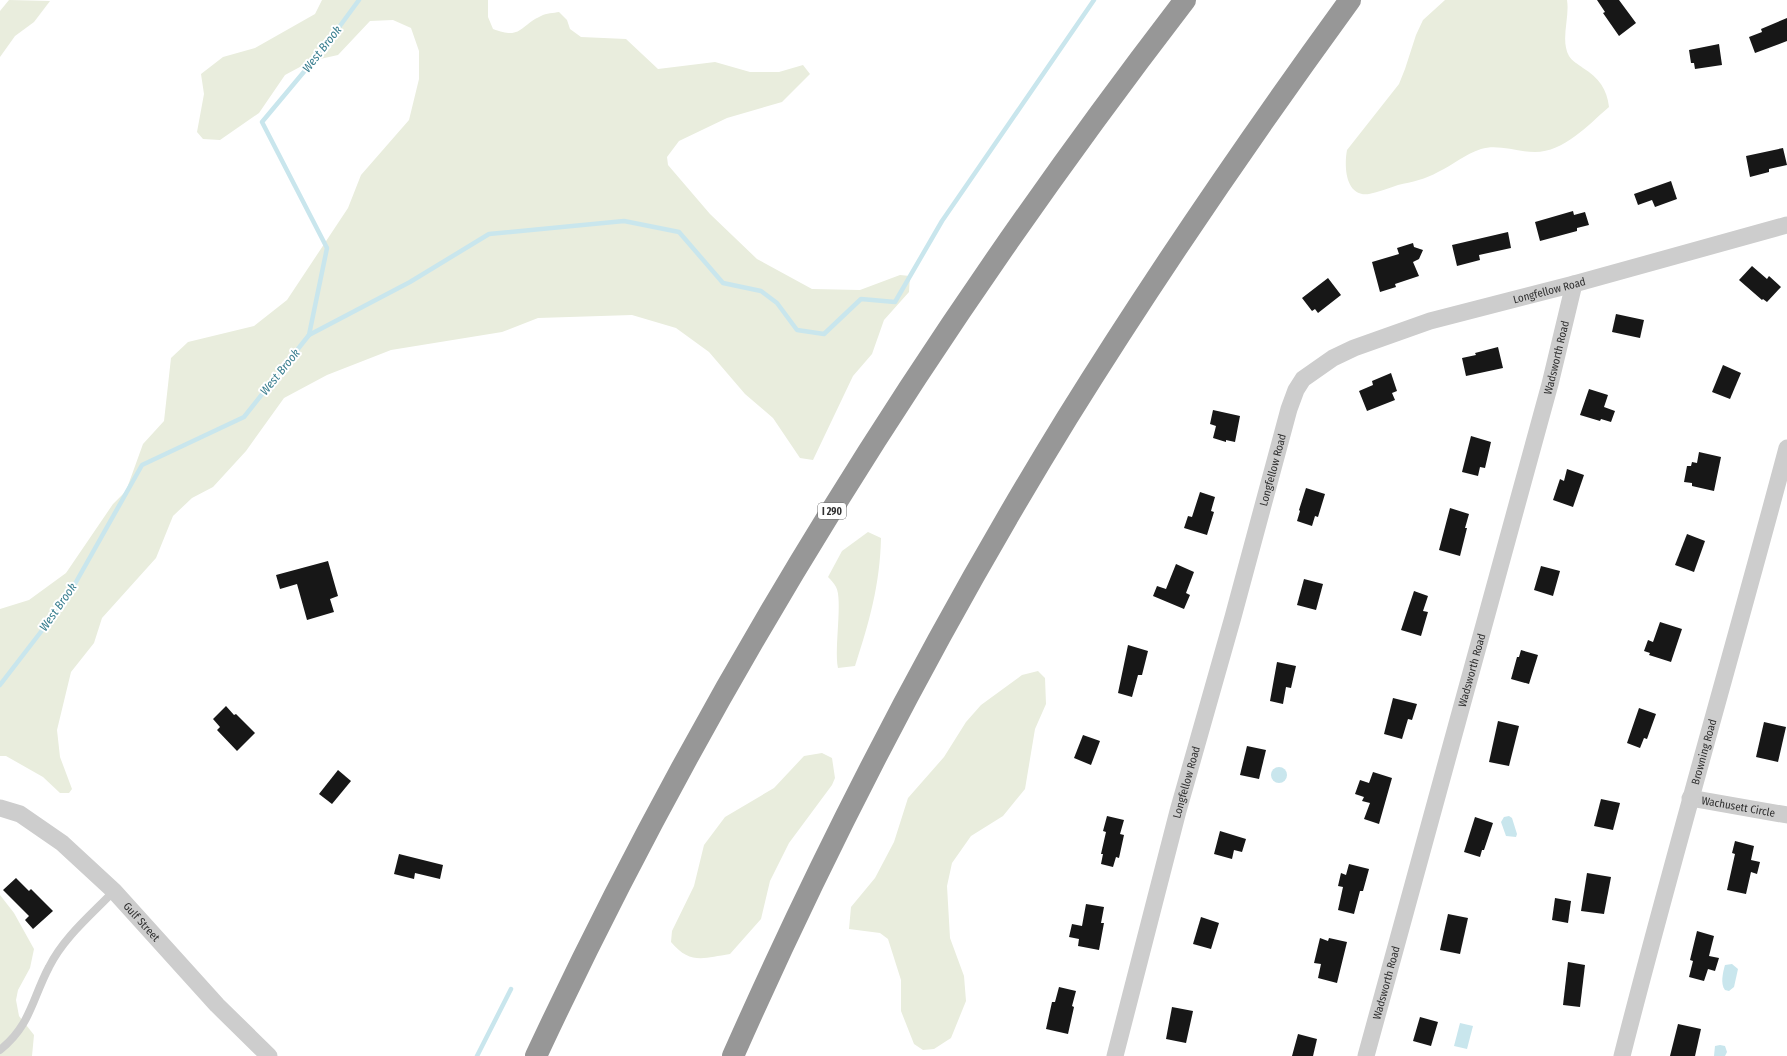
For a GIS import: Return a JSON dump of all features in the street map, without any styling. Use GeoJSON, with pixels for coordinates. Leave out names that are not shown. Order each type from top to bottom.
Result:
{"type":"FeatureCollection","features":[{"type":"Feature","properties":{"kind":"highway","name":"I 290"},"geometry":{"type":"LineString","coordinates":[[536,1056],[584,957],[707,722],[839,499],[948,330],[1050,181],[1185,0]]}},
{"type":"Feature","properties":{"kind":"highway"},"geometry":{"type":"LineString","coordinates":[[733,1056],[819,871],[872,765],[934,647],[1017,502],[1067,418],[1148,291],[1260,125],[1350,0]]}},
{"type":"Feature","properties":{"kind":"street","name":"Longfellow Road"},"geometry":{"type":"LineString","coordinates":[[1115,1056],[1178,811],[1232,624],[1287,416],[1299,384],[1326,362],[1354,348],[1430,321],[1574,284],[1787,225]]}},
{"type":"Feature","properties":{"kind":"street","name":"Wadsworth Road"},"geometry":{"type":"LineString","coordinates":[[1366,1056],[1550,384],[1574,284]]}},
{"type":"Feature","properties":{"kind":"street","name":"Browning Road"},"geometry":{"type":"LineString","coordinates":[[1622,1056],[1690,798],[1734,646],[1787,448]]}},
{"type":"Feature","properties":{"kind":"street","name":"Wachusett Circle"},"geometry":{"type":"LineString","coordinates":[[1690,798],[1787,815]]}},
{"type":"Feature","properties":{"kind":"street","name":"Gulf Street"},"geometry":{"type":"LineString","coordinates":[[0,808],[20,814],[62,843],[114,891],[217,1005],[268,1056]]}},
{"type":"Feature","properties":{"kind":"lane"},"geometry":{"type":"LineString","coordinates":[[0,1050],[24,1024],[48,967],[65,941],[114,891]]}},
{"type":"Feature","properties":{"kind":"green space"},"geometry":{"type":"Polygon","coordinates":[[[9,0],[50,1],[34,22],[15,36],[0,57],[0,11],[9,0]]]}},
{"type":"Feature","properties":{"kind":"green space"},"geometry":{"type":"Polygon","coordinates":[[[322,0],[488,0],[488,17],[493,29],[510,33],[520,30],[543,15],[559,12],[567,20],[570,29],[581,37],[626,39],[658,69],[715,62],[750,72],[779,72],[803,65],[810,74],[782,102],[727,118],[679,141],[667,157],[668,165],[710,214],[757,259],[812,289],[860,290],[900,275],[910,276],[909,292],[884,320],[872,354],[853,376],[813,460],[800,458],[773,418],[745,394],[709,352],[676,328],[632,315],[538,318],[502,332],[391,350],[327,375],[284,398],[246,451],[213,487],[192,498],[173,516],[156,558],[102,618],[94,643],[71,672],[57,730],[60,757],[72,789],[69,793],[60,793],[43,777],[6,756],[0,756],[0,609],[29,600],[66,573],[113,504],[126,491],[143,444],[164,421],[171,358],[188,342],[254,326],[287,300],[348,208],[361,175],[409,120],[419,79],[419,51],[411,28],[393,20],[370,21],[338,55],[311,61],[285,75],[259,113],[220,140],[203,139],[197,132],[204,94],[201,74],[223,57],[255,48],[315,14],[322,0]]]}},
{"type":"Feature","properties":{"kind":"green space"},"geometry":{"type":"Polygon","coordinates":[[[1445,0],[1567,0],[1568,7],[1565,36],[1566,50],[1572,59],[1598,80],[1604,89],[1609,107],[1566,143],[1556,148],[1535,152],[1494,147],[1481,149],[1424,178],[1369,194],[1361,194],[1355,191],[1348,179],[1346,172],[1347,150],[1399,84],[1416,35],[1423,20],[1445,0]]]}},
{"type":"Feature","properties":{"kind":"green space"},"geometry":{"type":"Polygon","coordinates":[[[868,532],[881,538],[873,604],[855,666],[838,668],[837,648],[839,602],[838,593],[835,586],[828,577],[842,551],[868,532]]]}},
{"type":"Feature","properties":{"kind":"green space"},"geometry":{"type":"Polygon","coordinates":[[[1038,671],[1045,678],[1046,704],[1035,729],[1025,789],[1003,816],[971,836],[952,863],[947,886],[950,938],[964,976],[966,1001],[951,1038],[934,1049],[923,1050],[914,1044],[901,1011],[901,980],[888,939],[880,933],[849,929],[851,907],[875,878],[894,842],[908,798],[944,757],[966,722],[981,705],[1022,675],[1038,671]]]}},
{"type":"Feature","properties":{"kind":"green space"},"geometry":{"type":"Polygon","coordinates":[[[822,753],[832,758],[835,778],[832,785],[789,843],[770,881],[761,919],[730,954],[698,958],[685,954],[671,942],[672,931],[694,886],[704,845],[725,817],[774,788],[804,756],[822,753]]]}},
{"type":"Feature","properties":{"kind":"green space"},"geometry":{"type":"Polygon","coordinates":[[[0,895],[14,913],[34,949],[30,968],[18,990],[16,1000],[19,1016],[34,1035],[32,1056],[0,1056],[0,895]]]}},
{"type":"Feature","properties":{"kind":"water"},"geometry":{"type":"Polygon","coordinates":[[[1276,767],[1282,767],[1287,772],[1285,781],[1282,783],[1276,783],[1271,778],[1271,772],[1276,767]]]}},
{"type":"Feature","properties":{"kind":"water"},"geometry":{"type":"Polygon","coordinates":[[[1509,816],[1512,818],[1517,834],[1516,837],[1506,836],[1501,822],[1504,817],[1509,816]]]}},
{"type":"Feature","properties":{"kind":"water"},"geometry":{"type":"Polygon","coordinates":[[[1732,964],[1738,969],[1734,987],[1729,991],[1725,990],[1723,987],[1722,978],[1725,965],[1732,964]]]}},
{"type":"Feature","properties":{"kind":"water"},"geometry":{"type":"Polygon","coordinates":[[[1460,1023],[1473,1026],[1467,1049],[1454,1046],[1460,1023]]]}},
{"type":"Feature","properties":{"kind":"water"},"geometry":{"type":"Polygon","coordinates":[[[1715,1046],[1725,1046],[1727,1052],[1725,1056],[1714,1056],[1715,1046]]]}},
{"type":"Feature","properties":{"kind":"building"},"geometry":{"type":"Polygon","coordinates":[[[1597,0],[1619,0],[1636,23],[1619,36],[1603,13],[1605,12],[1597,0]]]}},
{"type":"Feature","properties":{"kind":"building"},"geometry":{"type":"Polygon","coordinates":[[[1787,18],[1787,41],[1755,53],[1749,37],[1762,32],[1761,29],[1787,18]]]}},
{"type":"Feature","properties":{"kind":"building"},"geometry":{"type":"Polygon","coordinates":[[[1719,44],[1722,65],[1695,69],[1694,63],[1691,63],[1689,50],[1719,44]]]}},
{"type":"Feature","properties":{"kind":"building"},"geometry":{"type":"Polygon","coordinates":[[[1783,148],[1787,165],[1769,169],[1769,172],[1750,177],[1746,156],[1783,148]]]}},
{"type":"Feature","properties":{"kind":"building"},"geometry":{"type":"Polygon","coordinates":[[[1671,181],[1677,199],[1655,207],[1652,200],[1638,205],[1634,194],[1671,181]]]}},
{"type":"Feature","properties":{"kind":"building"},"geometry":{"type":"Polygon","coordinates":[[[1573,211],[1574,215],[1585,212],[1589,225],[1577,228],[1577,231],[1540,241],[1535,222],[1573,211]]]}},
{"type":"Feature","properties":{"kind":"building"},"geometry":{"type":"Polygon","coordinates":[[[1508,232],[1511,248],[1479,255],[1480,260],[1457,266],[1452,245],[1508,232]]]}},
{"type":"Feature","properties":{"kind":"building"},"geometry":{"type":"Polygon","coordinates":[[[1413,243],[1414,247],[1423,250],[1419,259],[1413,262],[1419,276],[1395,284],[1396,287],[1380,292],[1372,262],[1399,254],[1397,248],[1413,243]]]}},
{"type":"Feature","properties":{"kind":"building"},"geometry":{"type":"Polygon","coordinates":[[[1752,266],[1767,279],[1769,276],[1781,287],[1767,302],[1763,299],[1762,300],[1739,280],[1752,266]]]}},
{"type":"Feature","properties":{"kind":"building"},"geometry":{"type":"Polygon","coordinates":[[[1328,278],[1341,295],[1318,313],[1315,309],[1312,311],[1302,298],[1328,278]]]}},
{"type":"Feature","properties":{"kind":"building"},"geometry":{"type":"Polygon","coordinates":[[[1616,314],[1644,320],[1640,338],[1612,332],[1616,314]]]}},
{"type":"Feature","properties":{"kind":"building"},"geometry":{"type":"Polygon","coordinates":[[[1498,347],[1503,368],[1466,376],[1462,358],[1476,355],[1475,353],[1498,347]]]}},
{"type":"Feature","properties":{"kind":"building"},"geometry":{"type":"Polygon","coordinates":[[[1723,365],[1741,373],[1730,399],[1712,392],[1723,365]]]}},
{"type":"Feature","properties":{"kind":"building"},"geometry":{"type":"Polygon","coordinates":[[[1391,373],[1397,391],[1392,393],[1395,400],[1367,411],[1359,391],[1373,385],[1372,381],[1391,373]]]}},
{"type":"Feature","properties":{"kind":"building"},"geometry":{"type":"Polygon","coordinates":[[[1589,389],[1608,395],[1604,407],[1615,411],[1611,422],[1601,419],[1600,421],[1580,415],[1589,389]]]}},
{"type":"Feature","properties":{"kind":"building"},"geometry":{"type":"Polygon","coordinates":[[[1213,410],[1240,416],[1235,442],[1226,440],[1226,442],[1213,438],[1216,426],[1210,424],[1213,410]]]}},
{"type":"Feature","properties":{"kind":"building"},"geometry":{"type":"Polygon","coordinates":[[[1471,436],[1491,442],[1485,468],[1480,467],[1478,476],[1462,472],[1471,436]]]}},
{"type":"Feature","properties":{"kind":"building"},"geometry":{"type":"Polygon","coordinates":[[[1699,452],[1721,457],[1714,491],[1692,486],[1692,483],[1684,482],[1687,466],[1691,466],[1692,462],[1697,463],[1699,452]]]}},
{"type":"Feature","properties":{"kind":"building"},"geometry":{"type":"Polygon","coordinates":[[[1567,469],[1584,475],[1573,507],[1553,500],[1560,479],[1564,481],[1567,469]]]}},
{"type":"Feature","properties":{"kind":"building"},"geometry":{"type":"Polygon","coordinates":[[[1306,488],[1325,494],[1318,517],[1315,516],[1312,526],[1297,521],[1306,488]]]}},
{"type":"Feature","properties":{"kind":"building"},"geometry":{"type":"Polygon","coordinates":[[[1200,492],[1215,497],[1211,511],[1214,512],[1207,535],[1184,528],[1188,516],[1192,517],[1200,492]]]}},
{"type":"Feature","properties":{"kind":"building"},"geometry":{"type":"Polygon","coordinates":[[[1450,508],[1469,514],[1460,556],[1439,550],[1450,508]]]}},
{"type":"Feature","properties":{"kind":"building"},"geometry":{"type":"Polygon","coordinates":[[[1687,534],[1705,541],[1694,572],[1675,565],[1687,534]]]}},
{"type":"Feature","properties":{"kind":"building"},"geometry":{"type":"Polygon","coordinates":[[[328,561],[338,596],[330,599],[334,612],[307,620],[297,584],[280,589],[276,575],[328,561]]]}},
{"type":"Feature","properties":{"kind":"building"},"geometry":{"type":"Polygon","coordinates":[[[1176,564],[1194,572],[1186,593],[1190,595],[1184,609],[1153,596],[1157,586],[1166,589],[1176,564]]]}},
{"type":"Feature","properties":{"kind":"building"},"geometry":{"type":"Polygon","coordinates":[[[1541,566],[1560,571],[1553,596],[1534,590],[1541,566]]]}},
{"type":"Feature","properties":{"kind":"building"},"geometry":{"type":"Polygon","coordinates":[[[1304,579],[1323,584],[1316,610],[1297,605],[1304,579]]]}},
{"type":"Feature","properties":{"kind":"building"},"geometry":{"type":"Polygon","coordinates":[[[1414,591],[1428,596],[1423,611],[1428,612],[1421,636],[1401,630],[1414,591]]]}},
{"type":"Feature","properties":{"kind":"building"},"geometry":{"type":"Polygon","coordinates":[[[1660,622],[1682,629],[1671,662],[1649,655],[1650,653],[1644,651],[1648,640],[1653,642],[1660,622]]]}},
{"type":"Feature","properties":{"kind":"building"},"geometry":{"type":"Polygon","coordinates":[[[1128,645],[1148,651],[1142,675],[1138,675],[1132,697],[1118,693],[1128,645]]]}},
{"type":"Feature","properties":{"kind":"building"},"geometry":{"type":"Polygon","coordinates":[[[1521,650],[1538,655],[1529,684],[1511,679],[1517,657],[1519,657],[1521,650]]]}},
{"type":"Feature","properties":{"kind":"building"},"geometry":{"type":"Polygon","coordinates":[[[1277,662],[1296,666],[1291,688],[1286,687],[1283,704],[1270,701],[1277,662]]]}},
{"type":"Feature","properties":{"kind":"building"},"geometry":{"type":"Polygon","coordinates":[[[1393,698],[1417,704],[1412,720],[1408,719],[1402,739],[1384,734],[1393,698]]]}},
{"type":"Feature","properties":{"kind":"building"},"geometry":{"type":"Polygon","coordinates":[[[226,706],[255,733],[237,751],[217,730],[220,727],[213,719],[226,706]]]}},
{"type":"Feature","properties":{"kind":"building"},"geometry":{"type":"Polygon","coordinates":[[[1639,708],[1656,714],[1647,739],[1644,738],[1640,748],[1627,743],[1639,708]]]}},
{"type":"Feature","properties":{"kind":"building"},"geometry":{"type":"Polygon","coordinates":[[[1498,721],[1519,726],[1509,766],[1489,762],[1498,721]]]}},
{"type":"Feature","properties":{"kind":"building"},"geometry":{"type":"Polygon","coordinates":[[[1764,722],[1786,727],[1778,762],[1756,757],[1764,722]]]}},
{"type":"Feature","properties":{"kind":"building"},"geometry":{"type":"Polygon","coordinates":[[[1083,735],[1100,741],[1091,765],[1074,758],[1083,735]]]}},
{"type":"Feature","properties":{"kind":"building"},"geometry":{"type":"Polygon","coordinates":[[[1247,746],[1266,750],[1259,779],[1240,775],[1247,746]]]}},
{"type":"Feature","properties":{"kind":"building"},"geometry":{"type":"Polygon","coordinates":[[[338,770],[351,781],[332,804],[319,794],[338,770]]]}},
{"type":"Feature","properties":{"kind":"building"},"geometry":{"type":"Polygon","coordinates":[[[1373,772],[1392,778],[1379,824],[1364,819],[1370,803],[1362,801],[1364,797],[1355,794],[1360,780],[1369,783],[1373,772]]]}},
{"type":"Feature","properties":{"kind":"building"},"geometry":{"type":"Polygon","coordinates":[[[1601,799],[1620,803],[1613,830],[1594,826],[1601,799]]]}},
{"type":"Feature","properties":{"kind":"building"},"geometry":{"type":"Polygon","coordinates":[[[1107,816],[1124,820],[1120,834],[1124,835],[1119,858],[1116,857],[1113,867],[1101,864],[1103,854],[1101,854],[1106,832],[1103,831],[1107,816]]]}},
{"type":"Feature","properties":{"kind":"building"},"geometry":{"type":"Polygon","coordinates":[[[1475,817],[1493,823],[1484,850],[1482,850],[1480,857],[1464,852],[1475,817]]]}},
{"type":"Feature","properties":{"kind":"building"},"geometry":{"type":"Polygon","coordinates":[[[1220,831],[1246,839],[1242,852],[1234,850],[1232,859],[1214,854],[1220,831]]]}},
{"type":"Feature","properties":{"kind":"building"},"geometry":{"type":"Polygon","coordinates":[[[1735,841],[1754,846],[1751,860],[1760,862],[1757,874],[1751,872],[1746,894],[1727,890],[1735,854],[1732,853],[1735,841]]]}},
{"type":"Feature","properties":{"kind":"building"},"geometry":{"type":"Polygon","coordinates":[[[399,854],[443,865],[440,879],[415,873],[414,879],[394,874],[399,854]]]}},
{"type":"Feature","properties":{"kind":"building"},"geometry":{"type":"Polygon","coordinates":[[[1349,864],[1369,869],[1363,891],[1360,891],[1354,914],[1338,910],[1343,887],[1338,886],[1341,873],[1346,875],[1349,864]]]}},
{"type":"Feature","properties":{"kind":"building"},"geometry":{"type":"Polygon","coordinates":[[[1587,873],[1611,877],[1604,914],[1581,911],[1587,873]]]}},
{"type":"Feature","properties":{"kind":"building"},"geometry":{"type":"Polygon","coordinates":[[[16,878],[29,891],[31,889],[53,911],[33,929],[25,920],[29,916],[3,890],[16,878]]]}},
{"type":"Feature","properties":{"kind":"building"},"geometry":{"type":"Polygon","coordinates":[[[1555,898],[1571,901],[1568,923],[1552,920],[1555,898]]]}},
{"type":"Feature","properties":{"kind":"building"},"geometry":{"type":"Polygon","coordinates":[[[1086,904],[1104,907],[1101,923],[1104,923],[1099,950],[1078,946],[1079,939],[1069,937],[1072,924],[1082,926],[1086,904]]]}},
{"type":"Feature","properties":{"kind":"building"},"geometry":{"type":"Polygon","coordinates":[[[1448,914],[1468,918],[1460,954],[1440,950],[1448,914]]]}},
{"type":"Feature","properties":{"kind":"building"},"geometry":{"type":"Polygon","coordinates":[[[1201,917],[1219,923],[1211,949],[1193,944],[1201,917]]]}},
{"type":"Feature","properties":{"kind":"building"},"geometry":{"type":"Polygon","coordinates":[[[1697,931],[1714,936],[1709,956],[1719,958],[1715,971],[1708,969],[1704,981],[1689,977],[1693,961],[1690,960],[1697,931]]]}},
{"type":"Feature","properties":{"kind":"building"},"geometry":{"type":"Polygon","coordinates":[[[1320,938],[1328,941],[1329,938],[1347,942],[1337,983],[1318,978],[1321,964],[1314,963],[1320,938]]]}},
{"type":"Feature","properties":{"kind":"building"},"geometry":{"type":"Polygon","coordinates":[[[1568,962],[1585,965],[1580,1007],[1563,1005],[1568,962]]]}},
{"type":"Feature","properties":{"kind":"building"},"geometry":{"type":"Polygon","coordinates":[[[1059,987],[1076,991],[1068,1034],[1046,1029],[1052,1002],[1055,1002],[1059,987]]]}},
{"type":"Feature","properties":{"kind":"building"},"geometry":{"type":"Polygon","coordinates":[[[1172,1007],[1193,1011],[1186,1043],[1166,1039],[1172,1007]]]}},
{"type":"Feature","properties":{"kind":"building"},"geometry":{"type":"Polygon","coordinates":[[[1420,1017],[1438,1022],[1431,1046],[1413,1041],[1420,1017]]]}},
{"type":"Feature","properties":{"kind":"building"},"geometry":{"type":"Polygon","coordinates":[[[1678,1024],[1701,1029],[1695,1056],[1670,1056],[1678,1024]]]}},
{"type":"Feature","properties":{"kind":"building"},"geometry":{"type":"Polygon","coordinates":[[[1298,1034],[1317,1039],[1313,1056],[1292,1056],[1298,1034]]]}},
{"type":"Feature","properties":{"kind":"waterway","name":"West Brook"},"geometry":{"type":"LineString","coordinates":[[0,685],[67,598],[142,465],[244,417],[309,335],[327,248],[262,122],[323,49],[359,0]]}},
{"type":"Feature","properties":{"kind":"waterway"},"geometry":{"type":"LineString","coordinates":[[309,335],[410,282],[489,234],[624,221],[679,232],[723,283],[761,291],[777,303],[797,330],[824,334],[861,299],[895,302],[942,221],[1094,0]]}},
{"type":"Feature","properties":{"kind":"waterway"},"geometry":{"type":"LineString","coordinates":[[477,1056],[511,989]]}}]}
